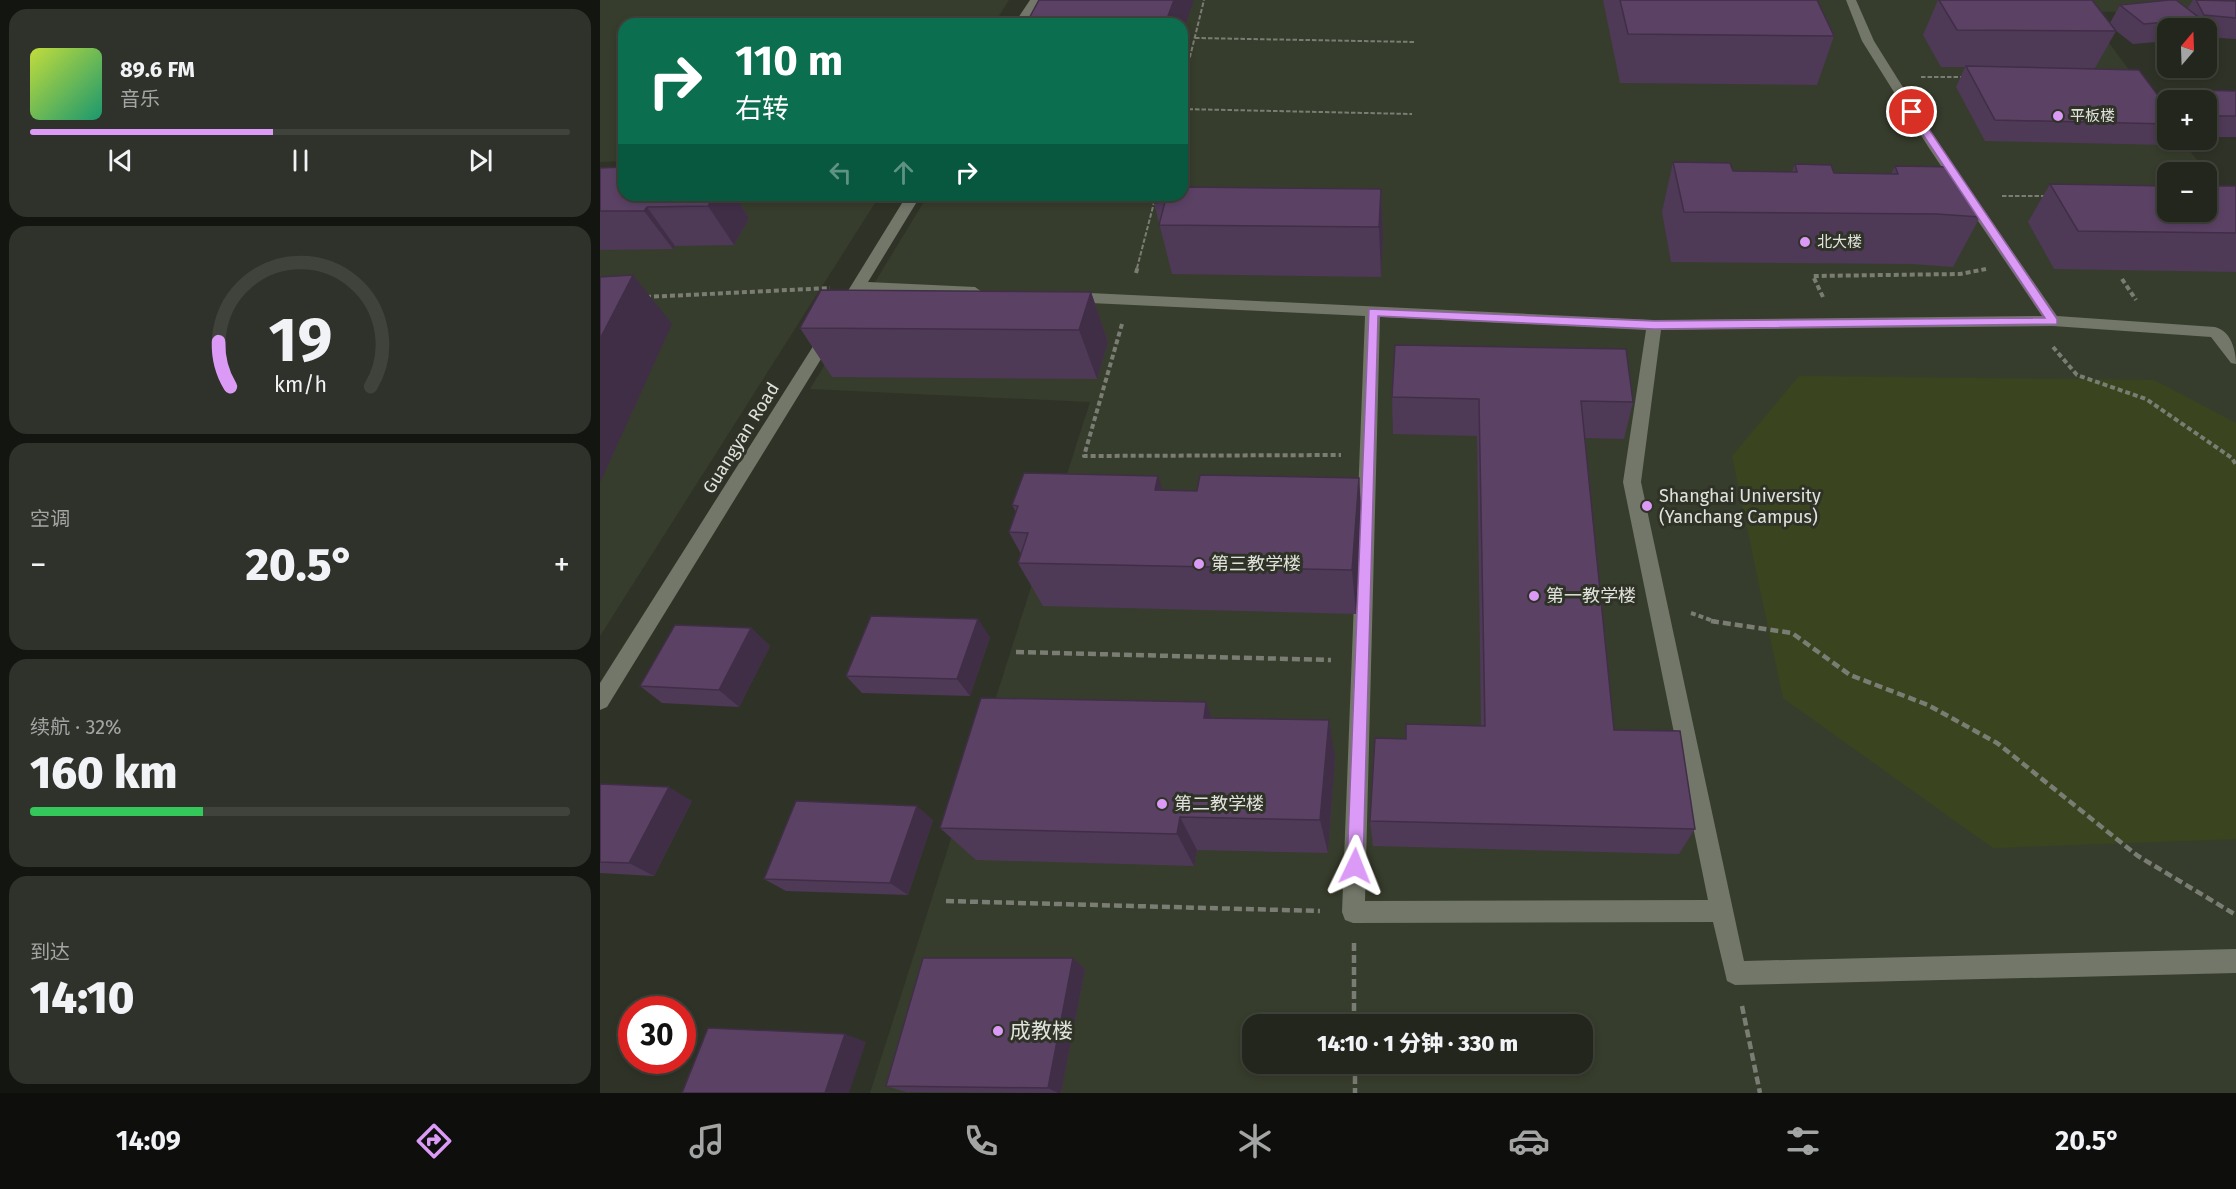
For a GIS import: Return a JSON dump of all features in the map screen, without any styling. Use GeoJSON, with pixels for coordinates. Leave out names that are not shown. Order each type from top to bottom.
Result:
{"type":"FeatureCollection","features":[{"type":"Feature","properties":{"kind":"street"},"geometry":{"type":"LineString","coordinates":[[1024,18],[1035,0]]}},
{"type":"Feature","properties":{"kind":"street"},"geometry":{"type":"LineString","coordinates":[[1851,0],[1868,41],[1890,77],[2053,321]]}},
{"type":"Feature","properties":{"kind":"street","name":"Guangyan Road"},"geometry":{"type":"LineString","coordinates":[[600,701],[910,201]]}},
{"type":"Feature","properties":{"kind":"street"},"geometry":{"type":"LineString","coordinates":[[858,286],[988,293]]}},
{"type":"Feature","properties":{"kind":"street"},"geometry":{"type":"LineString","coordinates":[[1059,296],[1654,325],[2053,321],[2215,332],[2236,359]]}},
{"type":"Feature","properties":{"kind":"street"},"geometry":{"type":"LineString","coordinates":[[1373,312],[1353,912],[1722,911]]}},
{"type":"Feature","properties":{"kind":"street"},"geometry":{"type":"LineString","coordinates":[[1654,325],[1632,483],[1735,973],[2236,961]]}},
{"type":"Feature","properties":{"kind":"path"},"geometry":{"type":"LineString","coordinates":[[1188,65],[1204,0]]}},
{"type":"Feature","properties":{"kind":"path"},"geometry":{"type":"LineString","coordinates":[[1195,38],[1416,42]]}},
{"type":"Feature","properties":{"kind":"path"},"geometry":{"type":"LineString","coordinates":[[1890,77],[1972,77]]}},
{"type":"Feature","properties":{"kind":"path"},"geometry":{"type":"LineString","coordinates":[[1188,109],[1412,114]]}},
{"type":"Feature","properties":{"kind":"path"},"geometry":{"type":"LineString","coordinates":[[1968,196],[2049,196]]}},
{"type":"Feature","properties":{"kind":"path"},"geometry":{"type":"LineString","coordinates":[[1155,201],[1130,300],[1084,456],[1368,454]]}},
{"type":"Feature","properties":{"kind":"path"},"geometry":{"type":"LineString","coordinates":[[1836,324],[1813,276],[1960,274],[2013,263]]}},
{"type":"Feature","properties":{"kind":"path"},"geometry":{"type":"LineString","coordinates":[[635,297],[858,286]]}},
{"type":"Feature","properties":{"kind":"path"},"geometry":{"type":"LineString","coordinates":[[2031,321],[2077,375],[2146,399],[2232,458],[2236,465]]}},
{"type":"Feature","properties":{"kind":"path"},"geometry":{"type":"LineString","coordinates":[[1657,598],[1714,622],[1792,633],[1850,675],[1928,705],[1997,743],[2138,856],[2236,915]]}},
{"type":"Feature","properties":{"kind":"path"},"geometry":{"type":"LineString","coordinates":[[1016,652],[1362,661]]}},
{"type":"Feature","properties":{"kind":"path"},"geometry":{"type":"LineString","coordinates":[[946,901],[1353,912],[1354,1014]]}},
{"type":"Feature","properties":{"kind":"path"},"geometry":{"type":"LineString","coordinates":[[1735,973],[1760,1093]]}},
{"type":"Feature","properties":{"kind":"path"},"geometry":{"type":"LineString","coordinates":[[1354,1074],[1355,1093]]}},
{"type":"Feature","properties":{"kind":"shaded area"},"geometry":{"type":"Polygon","coordinates":[[[600,0],[1009,0],[998,18],[618,18],[618,161],[600,162],[600,0]]]}},
{"type":"Feature","properties":{"kind":"shaded area","name":"Shanghai University (Yanchang Campus)"},"geometry":{"type":"Polygon","coordinates":[[[1047,0],[2236,0],[2236,11],[2086,12],[2157,108],[2157,150],[2190,150],[2198,162],[2157,162],[2157,222],[2217,222],[2217,187],[2236,193],[2236,1093],[870,1093],[1090,402],[810,389],[924,201],[1188,201],[1188,18],[1148,18],[1047,0]]]}},
{"type":"Feature","properties":{"kind":"shaded area"},"geometry":{"type":"Polygon","coordinates":[[[600,186],[618,193],[618,201],[876,201],[600,636],[600,186]]]}},
{"type":"Feature","properties":{"kind":"green space"},"geometry":{"type":"Polygon","coordinates":[[[1799,376],[2154,380],[2236,423],[2236,839],[1993,848],[1783,698],[1732,456],[1799,376]]]}},
{"type":"Feature","properties":{"kind":"building"},"geometry":{"type":"Polygon","coordinates":[[[1039,0],[1174,0],[1167,18],[1029,18],[1039,0]]]}},
{"type":"Feature","properties":{"kind":"building"},"geometry":{"type":"Polygon","coordinates":[[[1620,0],[1817,0],[1834,36],[1628,34],[1620,0]]]}},
{"type":"Feature","properties":{"kind":"building"},"geometry":{"type":"Polygon","coordinates":[[[1939,0],[2092,0],[2116,31],[1957,30],[1939,0]]]}},
{"type":"Feature","properties":{"kind":"building"},"geometry":{"type":"Polygon","coordinates":[[[2176,0],[2200,18],[2157,18],[2157,23],[2144,24],[2120,5],[2176,0]]]}},
{"type":"Feature","properties":{"kind":"building"},"geometry":{"type":"Polygon","coordinates":[[[2196,0],[2236,1],[2236,18],[2204,15],[2196,0]]]}},
{"type":"Feature","properties":{"kind":"building"},"geometry":{"type":"Polygon","coordinates":[[[1966,66],[2139,70],[2157,94],[2157,124],[1995,120],[1966,66]]]}},
{"type":"Feature","properties":{"kind":"building"},"geometry":{"type":"Polygon","coordinates":[[[2217,91],[2236,91],[2236,116],[2217,116],[2217,91]]]}},
{"type":"Feature","properties":{"kind":"building"},"geometry":{"type":"Polygon","coordinates":[[[1673,162],[1730,163],[1733,171],[1797,172],[1795,164],[1831,165],[1834,173],[1898,174],[1895,166],[1955,167],[1980,217],[1937,214],[1684,212],[1673,162]]]}},
{"type":"Feature","properties":{"kind":"building"},"geometry":{"type":"Polygon","coordinates":[[[618,167],[618,201],[711,201],[708,206],[647,207],[644,211],[600,211],[600,168],[618,167]]]}},
{"type":"Feature","properties":{"kind":"building"},"geometry":{"type":"Polygon","coordinates":[[[2050,184],[2157,186],[2157,222],[2217,222],[2217,186],[2236,186],[2236,233],[2078,231],[2050,184]]]}},
{"type":"Feature","properties":{"kind":"building"},"geometry":{"type":"Polygon","coordinates":[[[1188,187],[1381,189],[1379,227],[1159,225],[1165,202],[1154,203],[1154,201],[1188,201],[1188,187]]]}},
{"type":"Feature","properties":{"kind":"building"},"geometry":{"type":"Polygon","coordinates":[[[633,275],[600,339],[600,277],[633,275]]]}},
{"type":"Feature","properties":{"kind":"building"},"geometry":{"type":"Polygon","coordinates":[[[821,290],[1091,292],[1079,330],[800,328],[821,290]]]}},
{"type":"Feature","properties":{"kind":"building","name":"第一教学楼"},"geometry":{"type":"Polygon","coordinates":[[[1395,345],[1626,349],[1633,402],[1581,401],[1614,730],[1680,731],[1695,829],[1370,821],[1375,738],[1406,739],[1406,724],[1485,726],[1479,399],[1392,397],[1395,345]]]}},
{"type":"Feature","properties":{"kind":"building"},"geometry":{"type":"Polygon","coordinates":[[[1024,473],[1158,476],[1155,490],[1197,491],[1200,475],[1359,478],[1352,570],[1018,563],[1028,533],[1009,532],[1018,506],[1012,505],[1024,473]]]}},
{"type":"Feature","properties":{"kind":"building"},"geometry":{"type":"Polygon","coordinates":[[[871,616],[978,619],[957,679],[846,676],[871,616]]]}},
{"type":"Feature","properties":{"kind":"building"},"geometry":{"type":"Polygon","coordinates":[[[675,625],[751,628],[719,690],[640,686],[675,625]]]}},
{"type":"Feature","properties":{"kind":"building","name":"第二教学楼"},"geometry":{"type":"Polygon","coordinates":[[[981,698],[1206,702],[1204,718],[1329,720],[1320,820],[1180,817],[1177,834],[940,828],[981,698]]]}},
{"type":"Feature","properties":{"kind":"building"},"geometry":{"type":"Polygon","coordinates":[[[600,784],[669,787],[629,863],[600,862],[600,784]]]}},
{"type":"Feature","properties":{"kind":"building"},"geometry":{"type":"Polygon","coordinates":[[[796,801],[917,806],[890,883],[764,879],[796,801]]]}},
{"type":"Feature","properties":{"kind":"building","name":"成教楼"},"geometry":{"type":"Polygon","coordinates":[[[923,958],[1073,958],[1048,1088],[886,1086],[923,958]]]}},
{"type":"Feature","properties":{"kind":"building"},"geometry":{"type":"Polygon","coordinates":[[[708,1028],[845,1034],[825,1093],[682,1093],[690,1074],[696,1074],[696,1058],[708,1028]]]}},
{"type":"Feature","properties":{"kind":"place","name":"平板楼"},"geometry":{"type":"Point","coordinates":[2058,116]}},
{"type":"Feature","properties":{"kind":"place","name":"北大楼"},"geometry":{"type":"Point","coordinates":[1805,242]}},
{"type":"Feature","properties":{"kind":"place","name":"Shanghai University (Yanchang Campus)"},"geometry":{"type":"Point","coordinates":[1647,506]}},
{"type":"Feature","properties":{"kind":"place","name":"第三教学楼"},"geometry":{"type":"Point","coordinates":[1199,564]}},
{"type":"Feature","properties":{"kind":"place","name":"第一教学楼"},"geometry":{"type":"Point","coordinates":[1534,596]}},
{"type":"Feature","properties":{"kind":"place","name":"第二教学楼"},"geometry":{"type":"Point","coordinates":[1162,804]}},
{"type":"Feature","properties":{"kind":"place","name":"成教楼"},"geometry":{"type":"Point","coordinates":[998,1031]}},
{"type":"Feature","properties":{"kind":"route"},"geometry":{"type":"LineString","coordinates":[[1355,866],[1373,312],[1654,325],[2053,321],[1912,112]]}}]}
